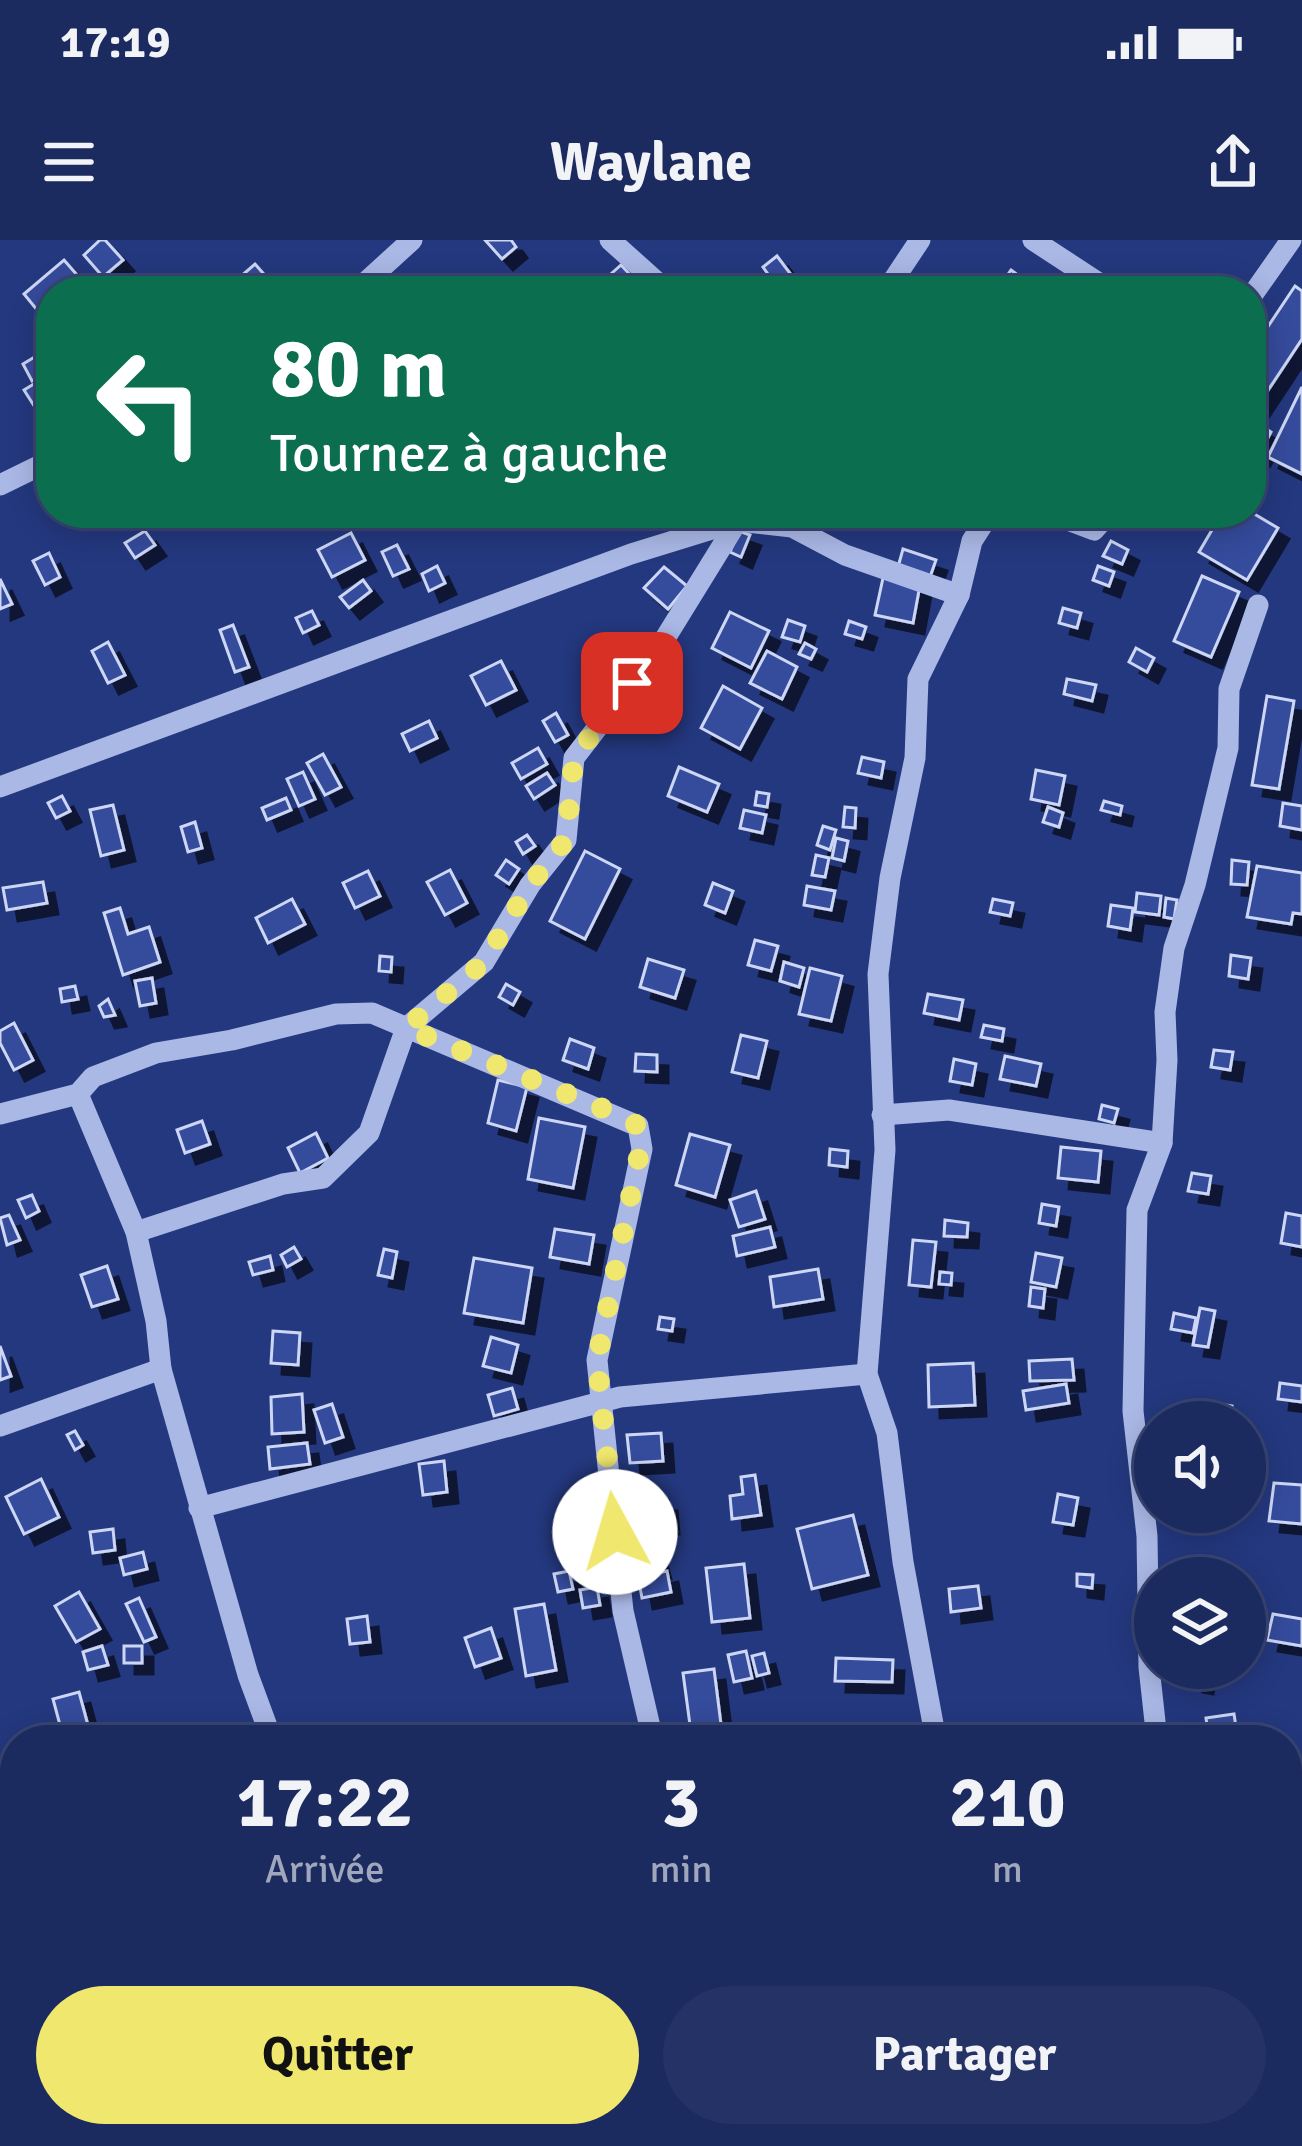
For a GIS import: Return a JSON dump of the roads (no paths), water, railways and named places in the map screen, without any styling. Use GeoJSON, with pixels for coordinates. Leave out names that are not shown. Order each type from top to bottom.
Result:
{"type":"FeatureCollection","features":[{"type":"Feature","properties":{"kind":"street"},"geometry":{"type":"LineString","coordinates":[[372,276],[412,240]]}},
{"type":"Feature","properties":{"kind":"street"},"geometry":{"type":"LineString","coordinates":[[610,240],[650,276]]}},
{"type":"Feature","properties":{"kind":"street"},"geometry":{"type":"LineString","coordinates":[[896,276],[920,240]]}},
{"type":"Feature","properties":{"kind":"street"},"geometry":{"type":"LineString","coordinates":[[1034,240],[1088,276]]}},
{"type":"Feature","properties":{"kind":"street"},"geometry":{"type":"LineString","coordinates":[[1265,276],[1291,240]]}},
{"type":"Feature","properties":{"kind":"street"},"geometry":{"type":"LineString","coordinates":[[0,485],[36,467]]}},
{"type":"Feature","properties":{"kind":"street"},"geometry":{"type":"LineString","coordinates":[[0,787],[708,528]]}},
{"type":"Feature","properties":{"kind":"street"},"geometry":{"type":"LineString","coordinates":[[136,1232],[283,1184],[323,1178],[369,1133],[406,1028],[484,962],[530,885],[566,840],[574,758],[661,645],[733,528]]}},
{"type":"Feature","properties":{"kind":"street"},"geometry":{"type":"LineString","coordinates":[[794,528],[845,555],[959,595]]}},
{"type":"Feature","properties":{"kind":"street"},"geometry":{"type":"LineString","coordinates":[[933,1725],[903,1562],[887,1433],[867,1374],[886,1150],[878,974],[890,878],[915,758],[918,679],[959,595],[972,541],[980,528]]}},
{"type":"Feature","properties":{"kind":"street"},"geometry":{"type":"LineString","coordinates":[[1155,1725],[1149,1667],[1147,1536],[1133,1411],[1137,1210],[1162,1143],[1165,1012],[1174,948],[1228,748],[1229,689],[1258,605]]}},
{"type":"Feature","properties":{"kind":"street"},"geometry":{"type":"LineString","coordinates":[[0,1114],[78,1094],[93,1077],[156,1054],[336,1014],[372,1013],[638,1126],[643,1149],[597,1360],[622,1611],[649,1725]]}},
{"type":"Feature","properties":{"kind":"street"},"geometry":{"type":"LineString","coordinates":[[78,1094],[136,1232],[156,1321],[161,1369],[266,1725]]}},
{"type":"Feature","properties":{"kind":"street"},"geometry":{"type":"LineString","coordinates":[[882,1115],[950,1110],[1162,1143]]}},
{"type":"Feature","properties":{"kind":"street"},"geometry":{"type":"LineString","coordinates":[[0,1426],[161,1369]]}},
{"type":"Feature","properties":{"kind":"street"},"geometry":{"type":"LineString","coordinates":[[199,1508],[620,1397],[867,1374]]}}]}
